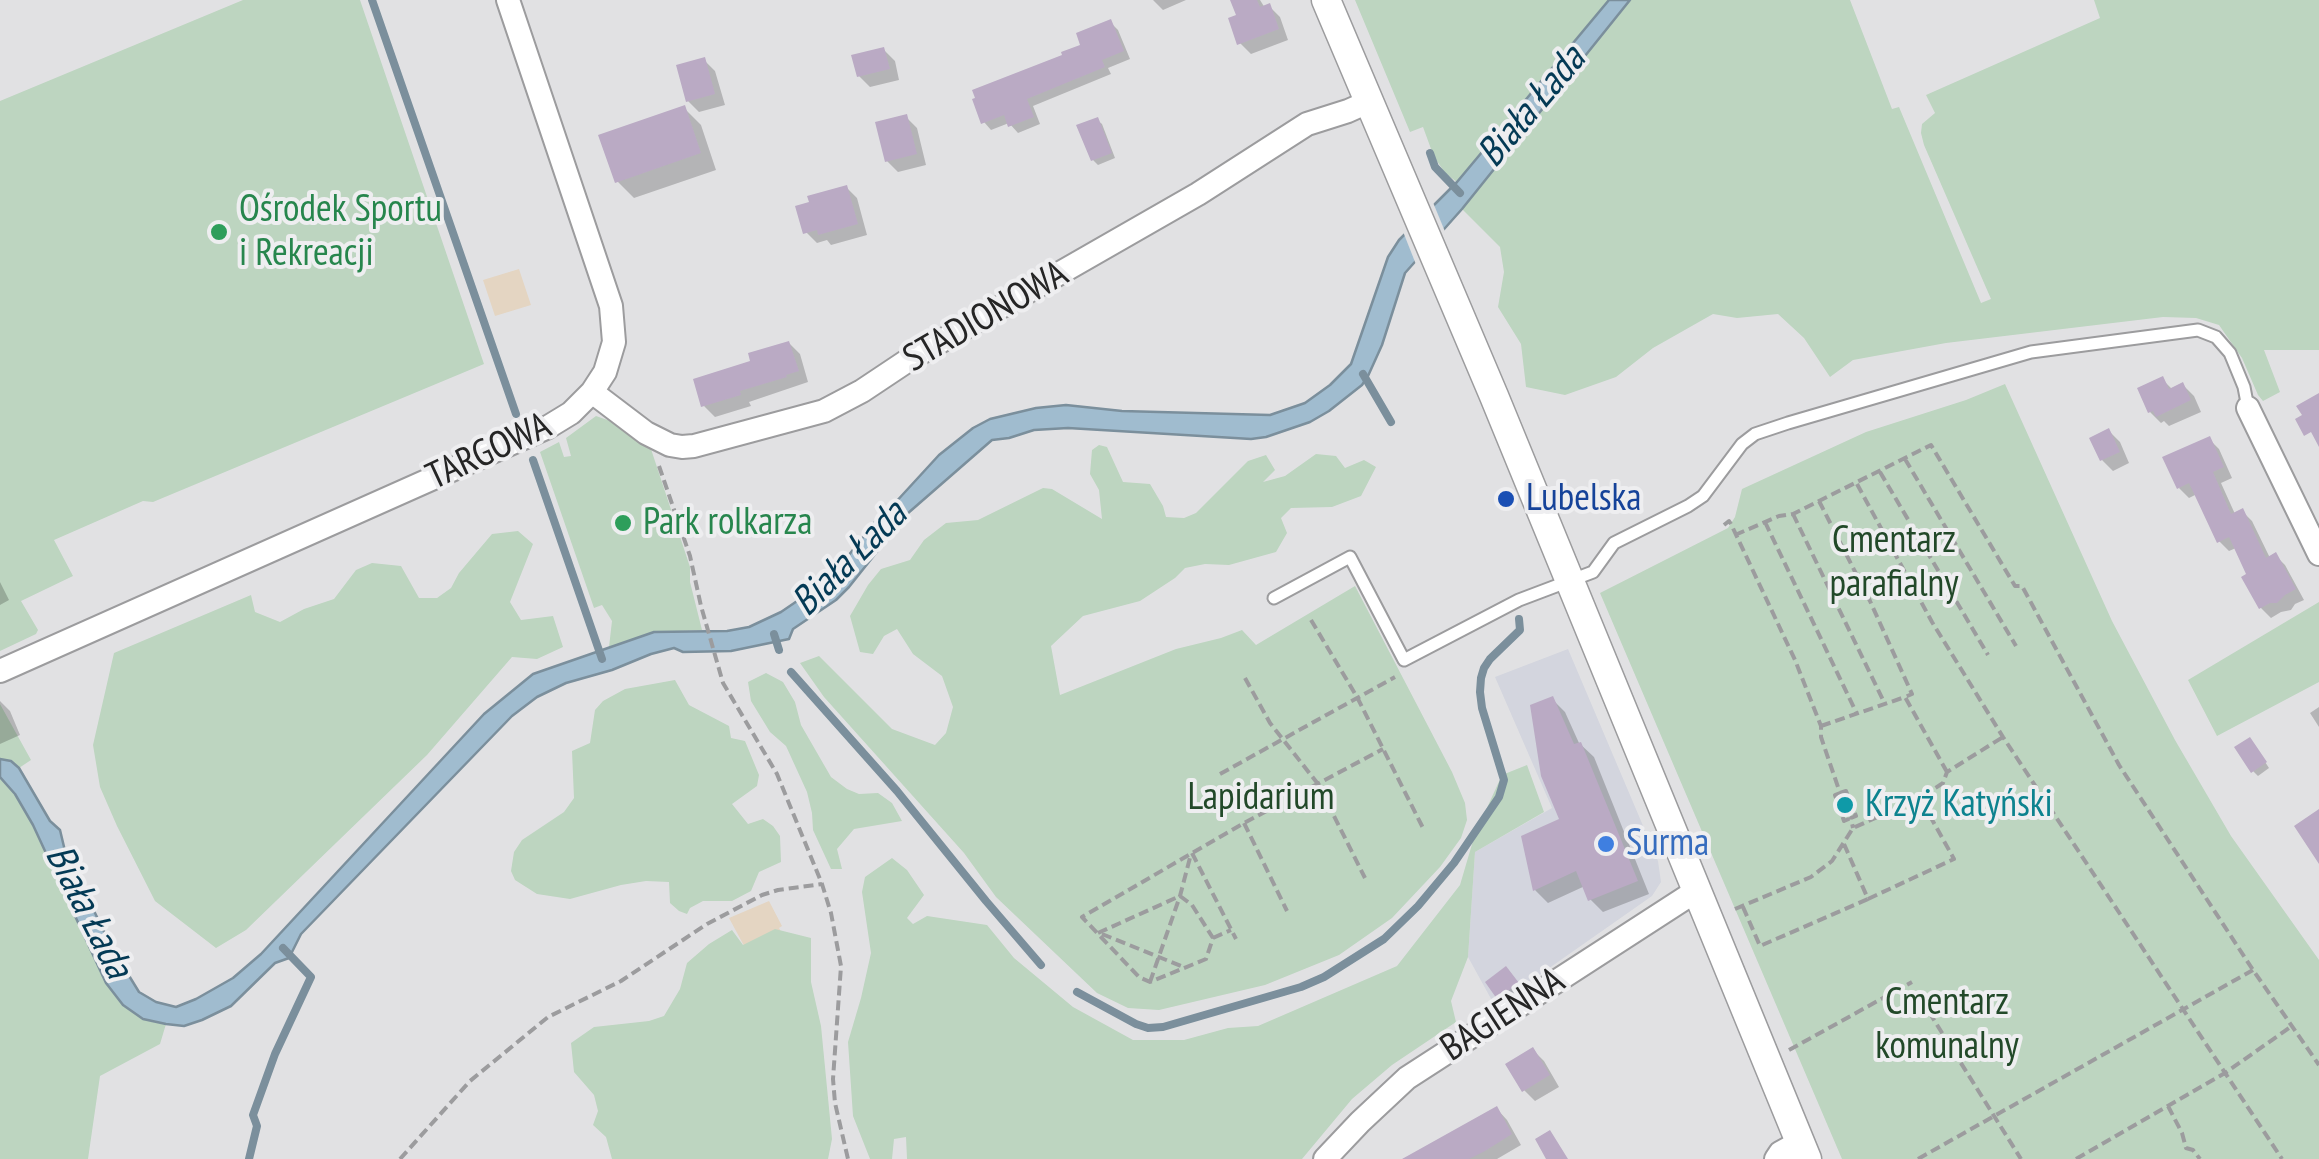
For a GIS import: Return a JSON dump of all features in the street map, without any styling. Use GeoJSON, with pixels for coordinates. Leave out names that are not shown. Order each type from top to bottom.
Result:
{"type":"FeatureCollection","features":[{"type":"Feature","properties":{"kind":"street","name":"TARGOWA"},"geometry":{"type":"LineString","coordinates":[[0,672],[548,427],[571,414],[592,392],[611,353],[611,306],[508,0]]}},
{"type":"Feature","properties":{"kind":"street"},"geometry":{"type":"LineString","coordinates":[[1326,0],[1804,1150]]}},
{"type":"Feature","properties":{"kind":"street","name":"STADIONOWA"},"geometry":{"type":"LineString","coordinates":[[592,392],[646,433],[670,445],[682,446],[824,411],[1198,194],[1307,124],[1368,102]]}},
{"type":"Feature","properties":{"kind":"street"},"geometry":{"type":"LineString","coordinates":[[2248,408],[2319,554]]}},
{"type":"Feature","properties":{"kind":"street","name":"BAGIENNA"},"geometry":{"type":"LineString","coordinates":[[1325,1159],[1407,1078],[1696,890]]}},
{"type":"Feature","properties":{"kind":"street"},"geometry":{"type":"LineString","coordinates":[[1776,1159],[1789,1147],[1804,1150]]}},
{"type":"Feature","properties":{"kind":"lane"},"geometry":{"type":"LineString","coordinates":[[1274,598],[1350,558],[1404,660],[1519,600],[1593,572],[1614,543],[1702,496],[1742,444],[1755,434],[2031,352],[2198,330],[2216,337],[2230,353],[2248,408]]}},
{"type":"Feature","properties":{"kind":"path"},"geometry":{"type":"LineString","coordinates":[[1735,535],[1819,502],[1931,445],[2015,586],[2022,586],[2119,765],[2319,1065]]}},
{"type":"Feature","properties":{"kind":"path"},"geometry":{"type":"LineString","coordinates":[[656,457],[690,556],[718,668],[728,693],[777,774],[832,913],[840,952],[833,1079],[838,1126],[848,1159]]}},
{"type":"Feature","properties":{"kind":"path"},"geometry":{"type":"LineString","coordinates":[[1906,458],[2016,646]]}},
{"type":"Feature","properties":{"kind":"path"},"geometry":{"type":"LineString","coordinates":[[1880,472],[1988,655]]}},
{"type":"Feature","properties":{"kind":"path"},"geometry":{"type":"LineString","coordinates":[[1857,484],[1932,622],[2003,736],[2282,1159]]}},
{"type":"Feature","properties":{"kind":"path"},"geometry":{"type":"LineString","coordinates":[[1819,502],[1912,694],[1821,726]]}},
{"type":"Feature","properties":{"kind":"path"},"geometry":{"type":"LineString","coordinates":[[1792,514],[1885,704]]}},
{"type":"Feature","properties":{"kind":"path"},"geometry":{"type":"LineString","coordinates":[[1724,525],[1729,521],[1795,660],[1821,726],[1820,737],[1840,793]]}},
{"type":"Feature","properties":{"kind":"path"},"geometry":{"type":"LineString","coordinates":[[1764,522],[1857,714]]}},
{"type":"Feature","properties":{"kind":"path"},"geometry":{"type":"LineString","coordinates":[[1311,620],[1358,697],[1422,828]]}},
{"type":"Feature","properties":{"kind":"path"},"geometry":{"type":"LineString","coordinates":[[1220,774],[1401,674],[1404,660]]}},
{"type":"Feature","properties":{"kind":"path"},"geometry":{"type":"LineString","coordinates":[[1245,678],[1260,709],[1318,784],[1365,878]]}},
{"type":"Feature","properties":{"kind":"path"},"geometry":{"type":"LineString","coordinates":[[1905,697],[1947,772]]}},
{"type":"Feature","properties":{"kind":"path"},"geometry":{"type":"LineString","coordinates":[[1734,909],[1811,877],[1832,861],[1853,828],[1920,798],[1943,783],[1947,772],[2003,736]]}},
{"type":"Feature","properties":{"kind":"path"},"geometry":{"type":"LineString","coordinates":[[1231,930],[1213,938],[1206,959],[1150,982],[1139,977],[1082,917],[1244,822],[1384,750]]}},
{"type":"Feature","properties":{"kind":"path"},"geometry":{"type":"LineString","coordinates":[[1846,791],[1856,816],[1851,818],[1844,821],[1834,795],[1846,791]]}},
{"type":"Feature","properties":{"kind":"path"},"geometry":{"type":"LineString","coordinates":[[1742,906],[1760,946],[1954,859],[1920,798]]}},
{"type":"Feature","properties":{"kind":"path"},"geometry":{"type":"LineString","coordinates":[[1851,818],[1853,828]]}},
{"type":"Feature","properties":{"kind":"path"},"geometry":{"type":"LineString","coordinates":[[1244,822],[1287,911]]}},
{"type":"Feature","properties":{"kind":"path"},"geometry":{"type":"LineString","coordinates":[[1844,843],[1868,899]]}},
{"type":"Feature","properties":{"kind":"path"},"geometry":{"type":"LineString","coordinates":[[1150,982],[1192,853]]}},
{"type":"Feature","properties":{"kind":"path"},"geometry":{"type":"LineString","coordinates":[[1192,853],[1236,938]]}},
{"type":"Feature","properties":{"kind":"path"},"geometry":{"type":"LineString","coordinates":[[400,1159],[470,1081],[548,1018],[622,981],[706,924],[762,895],[822,884]]}},
{"type":"Feature","properties":{"kind":"path"},"geometry":{"type":"LineString","coordinates":[[1098,933],[1180,896]]}},
{"type":"Feature","properties":{"kind":"path"},"geometry":{"type":"LineString","coordinates":[[1180,896],[1192,905],[1213,938]]}},
{"type":"Feature","properties":{"kind":"path"},"geometry":{"type":"LineString","coordinates":[[1098,933],[1186,968]]}},
{"type":"Feature","properties":{"kind":"path"},"geometry":{"type":"LineString","coordinates":[[1918,1159],[2253,970]]}},
{"type":"Feature","properties":{"kind":"path"},"geometry":{"type":"LineString","coordinates":[[1794,1048],[1912,982]]}},
{"type":"Feature","properties":{"kind":"path"},"geometry":{"type":"LineString","coordinates":[[1929,1012],[2021,1159]]}},
{"type":"Feature","properties":{"kind":"path"},"geometry":{"type":"LineString","coordinates":[[2076,1159],[2225,1073],[2292,1026]]}},
{"type":"Feature","properties":{"kind":"path"},"geometry":{"type":"LineString","coordinates":[[2168,1106],[2186,1148],[2200,1159]]}},
{"type":"Feature","properties":{"kind":"shaded area"},"geometry":{"type":"Polygon","coordinates":[[[519,269],[531,305],[495,316],[483,280],[519,269]]]}},
{"type":"Feature","properties":{"kind":"shaded area"},"geometry":{"type":"Polygon","coordinates":[[[1568,649],[1658,861],[1661,882],[1652,896],[1495,1006],[1468,957],[1475,852],[1552,808],[1495,677],[1568,649]]]}},
{"type":"Feature","properties":{"kind":"shaded area"},"geometry":{"type":"Polygon","coordinates":[[[769,901],[784,937],[749,955],[729,918],[769,901]]]}},
{"type":"Feature","properties":{"kind":"green space","name":"Ośrodek Sportu i Rekreacji"},"geometry":{"type":"Polygon","coordinates":[[[243,0],[360,0],[484,364],[54,540],[73,576],[21,601],[38,630],[0,651],[0,101],[243,0]]]}},
{"type":"Feature","properties":{"kind":"green space"},"geometry":{"type":"Polygon","coordinates":[[[1355,0],[1609,0],[1457,182],[1434,157],[1423,127],[1410,132],[1355,0]]]}},
{"type":"Feature","properties":{"kind":"green space"},"geometry":{"type":"Polygon","coordinates":[[[1630,0],[1850,0],[1892,109],[1899,107],[1981,303],[1991,299],[1924,145],[1922,124],[1935,113],[1926,95],[2100,18],[2094,0],[2319,0],[2319,350],[2264,350],[2280,392],[2263,401],[2242,358],[2219,325],[2196,318],[2163,317],[1946,343],[1853,360],[1830,377],[1804,338],[1778,314],[1737,318],[1713,314],[1653,348],[1616,377],[1565,395],[1526,387],[1521,344],[1498,307],[1504,272],[1500,247],[1462,209],[1630,0]]]}},
{"type":"Feature","properties":{"kind":"green space"},"geometry":{"type":"Polygon","coordinates":[[[2005,384],[2112,621],[2175,740],[2231,836],[2319,960],[2319,1159],[1842,1159],[1600,593],[1728,528],[1742,489],[1866,432],[2005,384]]]}},
{"type":"Feature","properties":{"kind":"green space"},"geometry":{"type":"Polygon","coordinates":[[[596,416],[649,443],[690,567],[702,630],[654,632],[609,647],[612,621],[602,605],[594,608],[540,452],[559,442],[564,457],[571,456],[566,438],[596,416]]]}},
{"type":"Feature","properties":{"kind":"green space","name":"Lapidarium"},"geometry":{"type":"Polygon","coordinates":[[[1099,445],[1107,447],[1123,482],[1150,484],[1166,517],[1184,518],[1196,513],[1248,461],[1266,455],[1275,470],[1263,482],[1285,476],[1316,454],[1336,456],[1345,468],[1364,460],[1376,467],[1361,496],[1332,507],[1291,508],[1281,518],[1287,533],[1276,552],[1229,565],[1185,568],[1140,601],[1083,616],[1051,646],[1060,695],[1176,649],[1242,630],[1256,645],[1355,586],[1452,772],[1465,803],[1467,820],[1461,838],[1440,867],[1392,918],[1339,955],[1265,985],[1159,1010],[1128,1008],[1097,993],[996,897],[964,853],[824,697],[800,663],[819,656],[892,729],[935,745],[946,733],[953,707],[942,676],[913,654],[897,629],[884,636],[873,654],[860,652],[850,616],[881,569],[910,560],[924,540],[946,523],[978,520],[1043,488],[1052,489],[1102,519],[1099,490],[1090,474],[1092,450],[1099,445]]]}},
{"type":"Feature","properties":{"kind":"green space"},"geometry":{"type":"Polygon","coordinates":[[[518,531],[533,544],[510,602],[521,620],[553,616],[563,647],[537,659],[512,657],[427,755],[246,930],[216,948],[155,901],[100,787],[93,745],[114,653],[251,595],[255,612],[280,622],[334,599],[356,570],[372,563],[401,566],[419,598],[437,598],[451,588],[492,534],[518,531]]]}},
{"type":"Feature","properties":{"kind":"green space"},"geometry":{"type":"Polygon","coordinates":[[[2319,602],[2319,682],[2217,736],[2188,680],[2319,602]]]}},
{"type":"Feature","properties":{"kind":"green space"},"geometry":{"type":"Polygon","coordinates":[[[766,673],[783,682],[795,702],[801,725],[831,777],[859,794],[878,793],[892,803],[902,821],[854,829],[837,849],[842,869],[831,869],[813,830],[807,792],[786,746],[770,732],[751,701],[748,682],[766,673]]]}},
{"type":"Feature","properties":{"kind":"green space"},"geometry":{"type":"Polygon","coordinates":[[[675,680],[689,705],[729,726],[731,738],[745,741],[759,775],[757,786],[732,804],[748,824],[763,819],[773,826],[780,836],[781,862],[759,872],[751,891],[732,901],[703,901],[687,914],[670,903],[669,882],[621,885],[570,899],[537,894],[515,880],[511,871],[514,852],[522,840],[564,812],[574,798],[572,751],[590,743],[595,710],[625,689],[675,680]]]}},
{"type":"Feature","properties":{"kind":"green space"},"geometry":{"type":"Polygon","coordinates":[[[0,704],[31,760],[19,768],[0,759],[0,704]]]}},
{"type":"Feature","properties":{"kind":"green space"},"geometry":{"type":"Polygon","coordinates":[[[1527,765],[1544,812],[1475,852],[1468,957],[1451,1001],[1456,1022],[1392,1065],[1352,1099],[1302,1159],[907,1159],[906,1137],[894,1139],[892,1159],[870,1159],[853,1116],[848,1042],[871,953],[862,892],[865,877],[892,858],[907,870],[924,895],[907,918],[913,924],[927,916],[987,925],[1014,958],[1073,1007],[1133,1040],[1184,1040],[1228,1028],[1258,1026],[1397,966],[1460,885],[1475,834],[1502,775],[1527,765]]]}},
{"type":"Feature","properties":{"kind":"green space"},"geometry":{"type":"Polygon","coordinates":[[[0,777],[33,825],[106,983],[123,1005],[143,1019],[166,1024],[160,1044],[100,1076],[88,1159],[0,1159],[0,777]]]}},
{"type":"Feature","properties":{"kind":"green space"},"geometry":{"type":"Polygon","coordinates":[[[775,929],[811,938],[811,982],[821,1026],[832,1139],[828,1159],[612,1159],[606,1137],[593,1125],[598,1111],[594,1095],[574,1072],[571,1043],[594,1027],[664,1016],[680,989],[687,963],[709,944],[732,930],[743,945],[775,929]]]}},
{"type":"Feature","properties":{"kind":"water","name":"Biała Łada"},"geometry":{"type":"Polygon","coordinates":[[[1609,0],[1630,0],[1462,209],[1405,273],[1368,376],[1329,411],[1310,422],[1251,439],[1068,428],[1034,430],[992,440],[907,514],[849,587],[793,629],[789,639],[731,651],[683,652],[674,648],[566,683],[537,697],[512,716],[301,934],[289,958],[275,963],[231,1006],[184,1026],[166,1024],[143,1019],[123,1005],[106,983],[33,825],[0,777],[0,759],[19,768],[50,821],[60,830],[65,851],[112,948],[139,992],[176,1007],[196,999],[233,978],[261,954],[484,714],[533,674],[654,632],[727,631],[749,627],[781,612],[837,570],[882,513],[939,455],[973,428],[990,419],[1066,405],[1122,411],[1270,415],[1305,403],[1351,364],[1388,257],[1399,240],[1457,182],[1609,0]]]}},
{"type":"Feature","properties":{"kind":"pier"},"geometry":{"type":"Polygon","coordinates":[[[1432,200],[1446,234],[1417,267],[1402,229],[1432,200]]]}},
{"type":"Feature","properties":{"kind":"building"},"geometry":{"type":"Polygon","coordinates":[[[1230,0],[1257,0],[1260,7],[1270,3],[1279,29],[1237,45],[1228,18],[1236,15],[1230,0]]]}},
{"type":"Feature","properties":{"kind":"building"},"geometry":{"type":"Polygon","coordinates":[[[1111,19],[1124,51],[1102,60],[1105,67],[1027,99],[1034,117],[1008,127],[1004,115],[981,124],[972,90],[1062,55],[1061,52],[1080,45],[1076,33],[1111,19]]]}},
{"type":"Feature","properties":{"kind":"building"},"geometry":{"type":"Polygon","coordinates":[[[884,47],[890,69],[857,77],[851,55],[884,47]]]}},
{"type":"Feature","properties":{"kind":"building"},"geometry":{"type":"Polygon","coordinates":[[[705,57],[715,94],[686,102],[676,65],[705,57]]]}},
{"type":"Feature","properties":{"kind":"building"},"geometry":{"type":"Polygon","coordinates":[[[685,105],[701,153],[615,183],[598,135],[685,105]]]}},
{"type":"Feature","properties":{"kind":"building"},"geometry":{"type":"Polygon","coordinates":[[[907,114],[917,154],[885,162],[875,122],[907,114]]]}},
{"type":"Feature","properties":{"kind":"building"},"geometry":{"type":"Polygon","coordinates":[[[1098,117],[1112,153],[1091,161],[1076,125],[1098,117]]]}},
{"type":"Feature","properties":{"kind":"building"},"geometry":{"type":"Polygon","coordinates":[[[847,185],[858,224],[818,235],[817,230],[803,234],[795,206],[809,202],[807,196],[847,185]]]}},
{"type":"Feature","properties":{"kind":"building"},"geometry":{"type":"Polygon","coordinates":[[[789,341],[799,371],[701,407],[693,379],[750,361],[748,353],[789,341]]]}},
{"type":"Feature","properties":{"kind":"building"},"geometry":{"type":"Polygon","coordinates":[[[2163,376],[2169,389],[2183,382],[2191,400],[2156,417],[2153,411],[2148,413],[2137,388],[2163,376]]]}},
{"type":"Feature","properties":{"kind":"building"},"geometry":{"type":"Polygon","coordinates":[[[2319,393],[2319,447],[2311,432],[2304,436],[2295,419],[2302,415],[2296,406],[2319,393]]]}},
{"type":"Feature","properties":{"kind":"building"},"geometry":{"type":"Polygon","coordinates":[[[2109,428],[2120,452],[2100,461],[2089,438],[2109,428]]]}},
{"type":"Feature","properties":{"kind":"building"},"geometry":{"type":"Polygon","coordinates":[[[2210,436],[2224,467],[2213,472],[2231,514],[2243,508],[2266,558],[2276,552],[2296,589],[2277,603],[2259,609],[2241,577],[2246,574],[2229,537],[2217,543],[2189,483],[2177,489],[2162,457],[2210,436]]]}},
{"type":"Feature","properties":{"kind":"building"},"geometry":{"type":"Polygon","coordinates":[[[1553,696],[1574,744],[1581,742],[1638,881],[1588,901],[1576,871],[1533,891],[1521,836],[1559,819],[1541,776],[1530,705],[1553,696]]]}},
{"type":"Feature","properties":{"kind":"building"},"geometry":{"type":"Polygon","coordinates":[[[2250,737],[2267,762],[2251,773],[2234,747],[2250,737]]]}},
{"type":"Feature","properties":{"kind":"building"},"geometry":{"type":"Polygon","coordinates":[[[2319,809],[2319,864],[2294,826],[2319,809]]]}},
{"type":"Feature","properties":{"kind":"building"},"geometry":{"type":"Polygon","coordinates":[[[1506,966],[1519,983],[1497,999],[1485,982],[1506,966]]]}},
{"type":"Feature","properties":{"kind":"building"},"geometry":{"type":"Polygon","coordinates":[[[1533,1047],[1550,1075],[1522,1092],[1505,1064],[1533,1047]]]}},
{"type":"Feature","properties":{"kind":"building"},"geometry":{"type":"Polygon","coordinates":[[[1497,1106],[1512,1134],[1485,1151],[1469,1159],[1402,1159],[1497,1106]]]}},
{"type":"Feature","properties":{"kind":"building"},"geometry":{"type":"Polygon","coordinates":[[[1550,1130],[1568,1159],[1546,1159],[1535,1139],[1550,1130]]]}},
{"type":"Feature","properties":{"kind":"waterway"},"geometry":{"type":"LineString","coordinates":[[372,0],[516,414]]}},
{"type":"Feature","properties":{"kind":"waterway"},"geometry":{"type":"LineString","coordinates":[[1430,153],[1435,167],[1460,193]]}},
{"type":"Feature","properties":{"kind":"waterway"},"geometry":{"type":"LineString","coordinates":[[1363,374],[1391,422]]}},
{"type":"Feature","properties":{"kind":"waterway"},"geometry":{"type":"LineString","coordinates":[[533,460],[602,659]]}},
{"type":"Feature","properties":{"kind":"waterway"},"geometry":{"type":"LineString","coordinates":[[1077,992],[1136,1024],[1163,1027],[1301,987],[1384,939],[1454,863],[1499,797],[1504,780],[1482,708],[1481,678],[1490,659],[1520,630],[1519,619]]}},
{"type":"Feature","properties":{"kind":"waterway"},"geometry":{"type":"LineString","coordinates":[[774,634],[779,650]]}},
{"type":"Feature","properties":{"kind":"waterway"},"geometry":{"type":"LineString","coordinates":[[791,672],[897,791],[1041,965]]}},
{"type":"Feature","properties":{"kind":"waterway"},"geometry":{"type":"LineString","coordinates":[[249,1159],[257,1126],[253,1115],[275,1054],[311,977],[283,948]]}},
{"type":"Feature","properties":{"kind":"place","name":"Ośrodek Sportu i Rekreacji"},"geometry":{"type":"Point","coordinates":[219,232]}},
{"type":"Feature","properties":{"kind":"place","name":"Lubelska"},"geometry":{"type":"Point","coordinates":[1506,499]}},
{"type":"Feature","properties":{"kind":"place","name":"Park rolkarza"},"geometry":{"type":"Point","coordinates":[623,523]}},
{"type":"Feature","properties":{"kind":"place","name":"Krzyż Katyński"},"geometry":{"type":"Point","coordinates":[1845,805]}},
{"type":"Feature","properties":{"kind":"place","name":"Surma"},"geometry":{"type":"Point","coordinates":[1606,844]}},
{"type":"Feature","properties":{"kind":"park label","name":"Cmentarz parafialny"},"geometry":{"type":"Point","coordinates":[1894,563]}},
{"type":"Feature","properties":{"kind":"park label","name":"Cmentarz komunalny"},"geometry":{"type":"Point","coordinates":[1947,1025]}}]}
